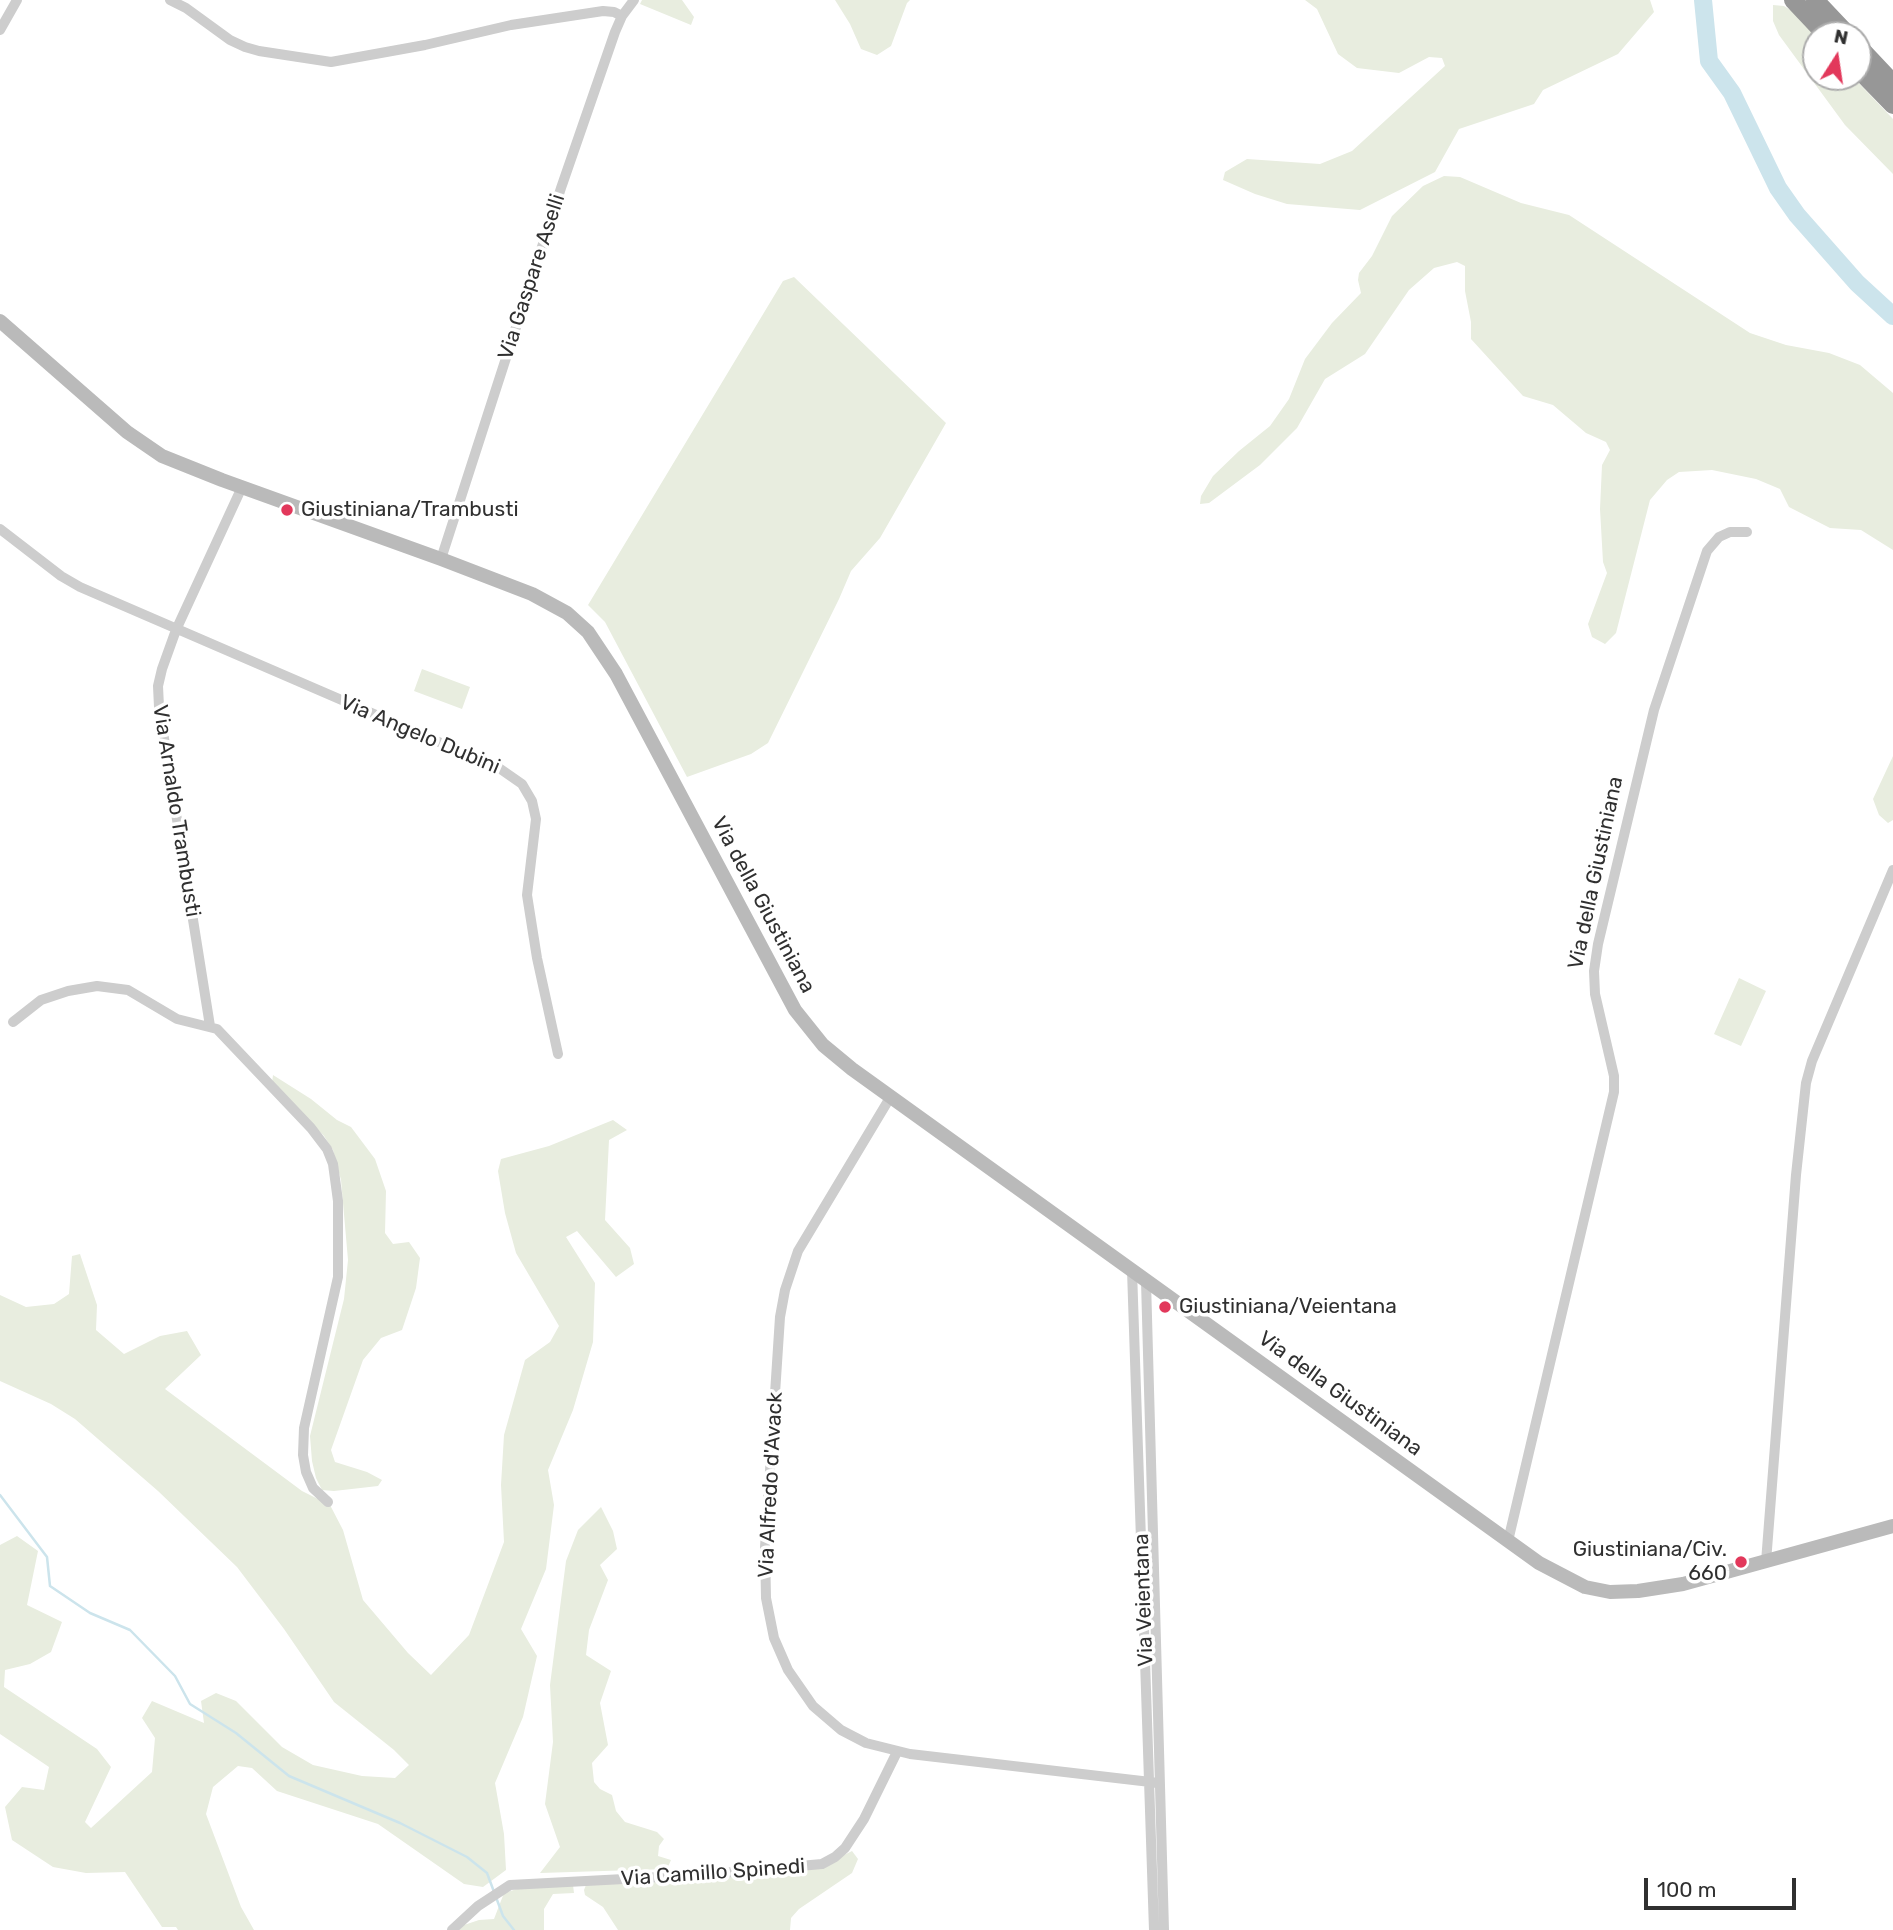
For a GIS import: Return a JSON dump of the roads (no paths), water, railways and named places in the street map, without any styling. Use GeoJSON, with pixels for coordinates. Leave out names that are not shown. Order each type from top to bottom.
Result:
{"type":"FeatureCollection","features":[{"type":"Feature","properties":{"kind":"highway"},"geometry":{"type":"LineString","coordinates":[[1793,0],[1814,6],[1832,21]]}},
{"type":"Feature","properties":{"kind":"highway"},"geometry":{"type":"LineString","coordinates":[[1872,61],[1893,83]]}},
{"type":"Feature","properties":{"kind":"highway"},"geometry":{"type":"LineString","coordinates":[[1872,83],[1893,105]]}},
{"type":"Feature","properties":{"kind":"street"},"geometry":{"type":"LineString","coordinates":[[0,30],[17,0]]}},
{"type":"Feature","properties":{"kind":"street"},"geometry":{"type":"LineString","coordinates":[[170,0],[245,47],[331,62],[425,45],[511,25],[603,11],[622,16]]}},
{"type":"Feature","properties":{"kind":"street","name":"Via Gaspare Aselli"},"geometry":{"type":"LineString","coordinates":[[441,559],[561,188],[622,16],[634,0]]}},
{"type":"Feature","properties":{"kind":"street","name":"Via della Giustiniana"},"geometry":{"type":"LineString","coordinates":[[0,321],[140,442],[177,463],[441,559],[550,602],[567,613],[588,632],[616,674],[801,1019],[832,1053],[1539,1563],[1569,1580],[1593,1589],[1610,1592],[1638,1591],[1683,1584],[1893,1526]]}},
{"type":"Feature","properties":{"kind":"street","name":"Via Arnaldo Trambusti"},"geometry":{"type":"LineString","coordinates":[[210,1026],[159,706],[159,679],[176,630],[242,487]]}},
{"type":"Feature","properties":{"kind":"street","name":"Via Angelo Dubini"},"geometry":{"type":"LineString","coordinates":[[0,529],[71,582],[176,630],[499,768],[522,784],[532,801],[536,819],[527,895],[537,958],[558,1054]]}},
{"type":"Feature","properties":{"kind":"street","name":"Via della Giustiniana"},"geometry":{"type":"LineString","coordinates":[[1508,1541],[1614,1092],[1614,1076],[1595,994],[1594,971],[1598,944],[1654,710],[1707,551],[1719,537],[1730,532],[1747,531]]}},
{"type":"Feature","properties":{"kind":"street"},"geometry":{"type":"LineString","coordinates":[[1766,1562],[1791,1237],[1806,1083],[1812,1061],[1893,870]]}},
{"type":"Feature","properties":{"kind":"street"},"geometry":{"type":"LineString","coordinates":[[13,1022],[32,1005],[53,995],[83,988],[107,986],[137,994],[177,1019],[210,1026],[219,1031],[311,1128],[327,1149],[333,1164],[338,1201],[338,1277],[303,1439],[306,1472],[313,1488],[328,1502]]}},
{"type":"Feature","properties":{"kind":"street","name":"Via Alfredo d'Avack"},"geometry":{"type":"LineString","coordinates":[[891,1096],[803,1242],[788,1279],[780,1317],[764,1564],[771,1627],[781,1655],[813,1706],[841,1730],[866,1743],[897,1752],[1154,1783]]}},
{"type":"Feature","properties":{"kind":"street","name":"Via Veientana"},"geometry":{"type":"LineString","coordinates":[[1132,1270],[1154,1783],[1164,1930]]}},
{"type":"Feature","properties":{"kind":"street","name":"Via Veientana"},"geometry":{"type":"LineString","coordinates":[[1146,1281],[1154,1930]]}},
{"type":"Feature","properties":{"kind":"street","name":"Via Camillo Spinedi"},"geometry":{"type":"LineString","coordinates":[[452,1930],[478,1906],[510,1885],[700,1875],[822,1864],[839,1853],[857,1829],[897,1752]]}},
{"type":"Feature","properties":{"kind":"waterway"},"geometry":{"type":"LineString","coordinates":[[1703,0],[1709,61],[1732,93],[1778,188],[1797,215],[1857,283],[1893,316]]}},
{"type":"Feature","properties":{"kind":"waterway"},"geometry":{"type":"LineString","coordinates":[[0,1495],[47,1557],[50,1586],[90,1613],[130,1630],[175,1676],[190,1704],[236,1733],[289,1776],[400,1823],[467,1857],[487,1873],[503,1916],[514,1930]]}},
{"type":"Feature","properties":{"kind":"place","name":"Giustiniana/Trambusti"},"geometry":{"type":"Point","coordinates":[287,510]}},
{"type":"Feature","properties":{"kind":"place","name":"Giustiniana/Veientana"},"geometry":{"type":"Point","coordinates":[1165,1307]}},
{"type":"Feature","properties":{"kind":"place","name":"Giustiniana/Civ. 660"},"geometry":{"type":"Point","coordinates":[1741,1562]}}]}
